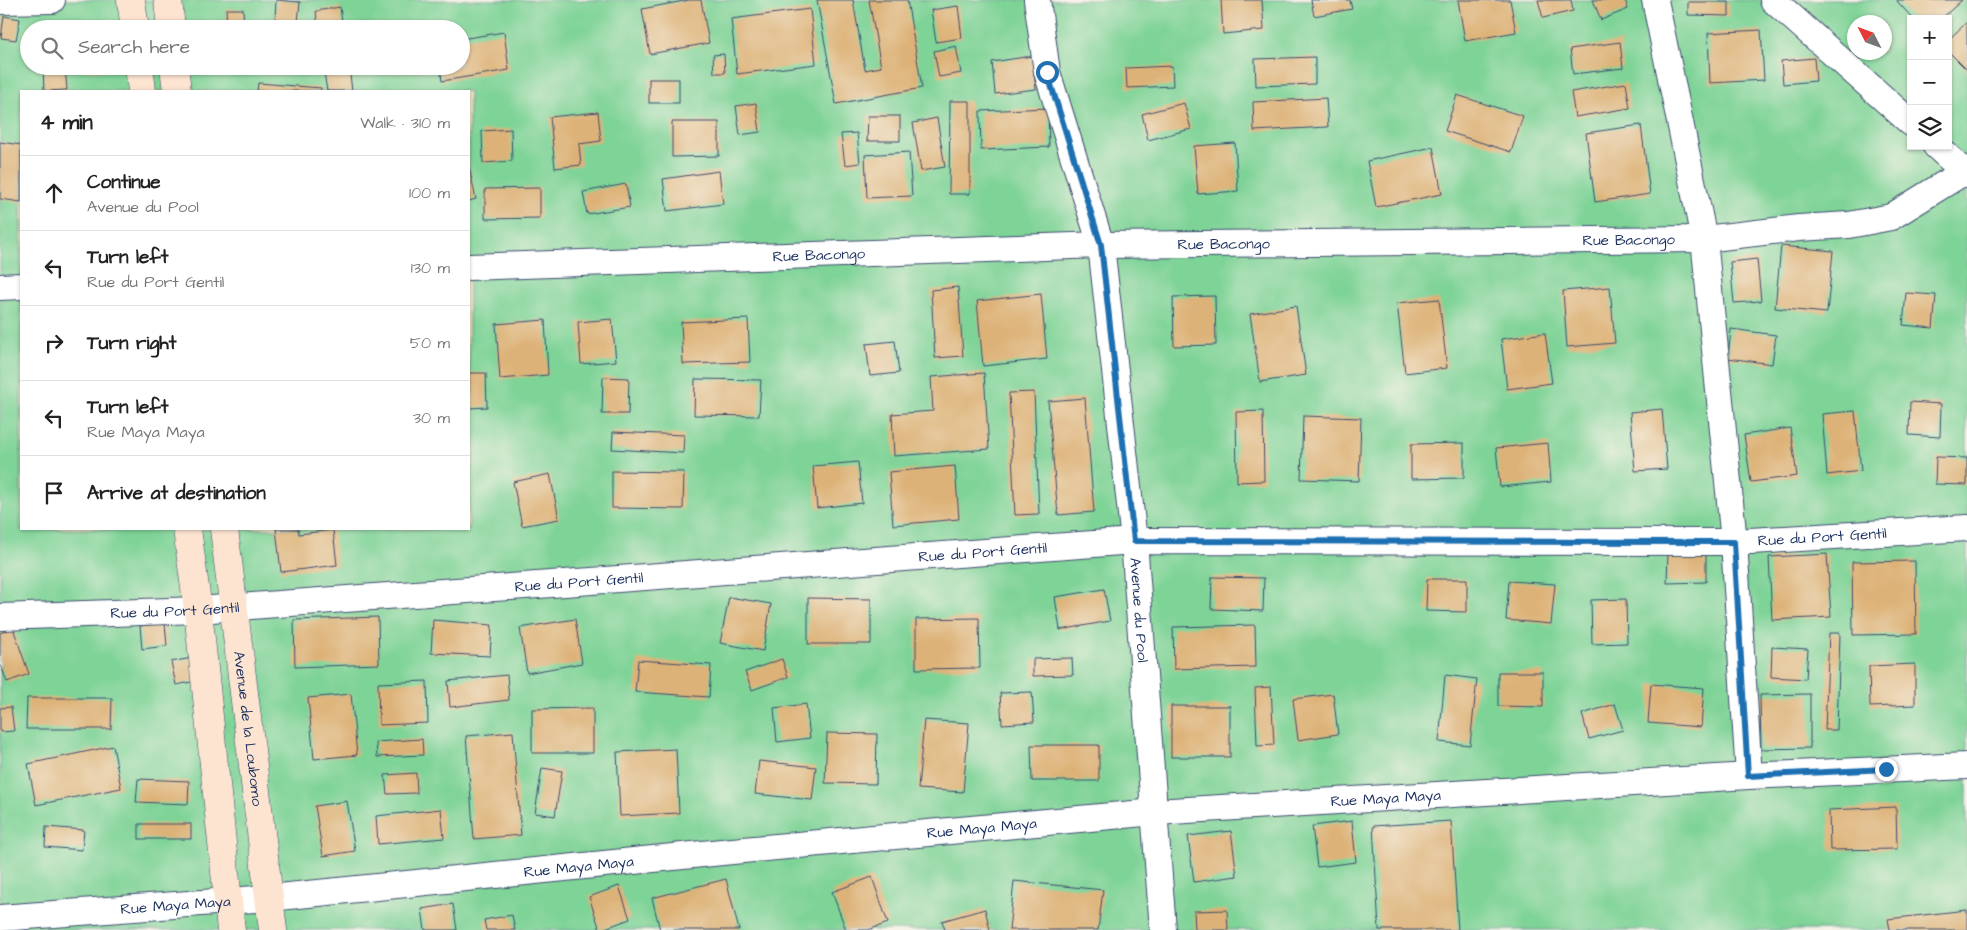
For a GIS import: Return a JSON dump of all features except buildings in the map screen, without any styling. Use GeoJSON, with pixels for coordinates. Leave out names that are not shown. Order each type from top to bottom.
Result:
{"type":"FeatureCollection","features":[{"type":"Feature","properties":{"kind":"street"},"geometry":{"type":"LineString","coordinates":[[0,2],[52,0]]}},
{"type":"Feature","properties":{"kind":"street"},"geometry":{"type":"LineString","coordinates":[[131,0],[133,20]]}},
{"type":"Feature","properties":{"kind":"street"},"geometry":{"type":"LineString","coordinates":[[168,0],[170,20]]}},
{"type":"Feature","properties":{"kind":"street","name":"Avenue du Pool"},"geometry":{"type":"LineString","coordinates":[[1037,0],[1047,72],[1101,245],[1134,541],[1163,930]]}},
{"type":"Feature","properties":{"kind":"street"},"geometry":{"type":"LineString","coordinates":[[1655,0],[1704,239],[1734,542],[1748,776]]}},
{"type":"Feature","properties":{"kind":"street"},"geometry":{"type":"LineString","coordinates":[[1772,0],[1907,119]]}},
{"type":"Feature","properties":{"kind":"street"},"geometry":{"type":"LineString","coordinates":[[140,75],[142,90]]}},
{"type":"Feature","properties":{"kind":"street"},"geometry":{"type":"LineString","coordinates":[[175,75],[177,90]]}},
{"type":"Feature","properties":{"kind":"street"},"geometry":{"type":"LineString","coordinates":[[1941,150],[1966,172]]}},
{"type":"Feature","properties":{"kind":"street","name":"Rue Bacongo"},"geometry":{"type":"LineString","coordinates":[[470,267],[1101,245],[1704,239],[1799,228],[1849,225],[1891,217],[1966,172]]}},
{"type":"Feature","properties":{"kind":"street"},"geometry":{"type":"LineString","coordinates":[[0,287],[20,286]]}},
{"type":"Feature","properties":{"kind":"street","name":"Rue du Port Gentil"},"geometry":{"type":"LineString","coordinates":[[0,617],[198,610],[1134,541],[1734,542],[1967,528]]}},
{"type":"Feature","properties":{"kind":"street"},"geometry":{"type":"LineString","coordinates":[[187,530],[198,610],[231,930]]}},
{"type":"Feature","properties":{"kind":"street","name":"Avenue de la Loubomo"},"geometry":{"type":"LineString","coordinates":[[224,530],[273,930]]}},
{"type":"Feature","properties":{"kind":"street","name":"Rue Maya Maya"},"geometry":{"type":"LineString","coordinates":[[0,918],[269,898],[722,852],[1155,812],[1748,776],[1967,766]]}},
{"type":"Feature","properties":{"kind":"green space"},"geometry":{"type":"Polygon","coordinates":[[[0,0],[1967,0],[1967,930],[0,930],[0,0]]]}},
{"type":"Feature","properties":{"kind":"route"},"geometry":{"type":"LineString","coordinates":[[1047,72],[1101,245],[1134,541],[1734,542],[1748,776],[1886,769]]}}]}
